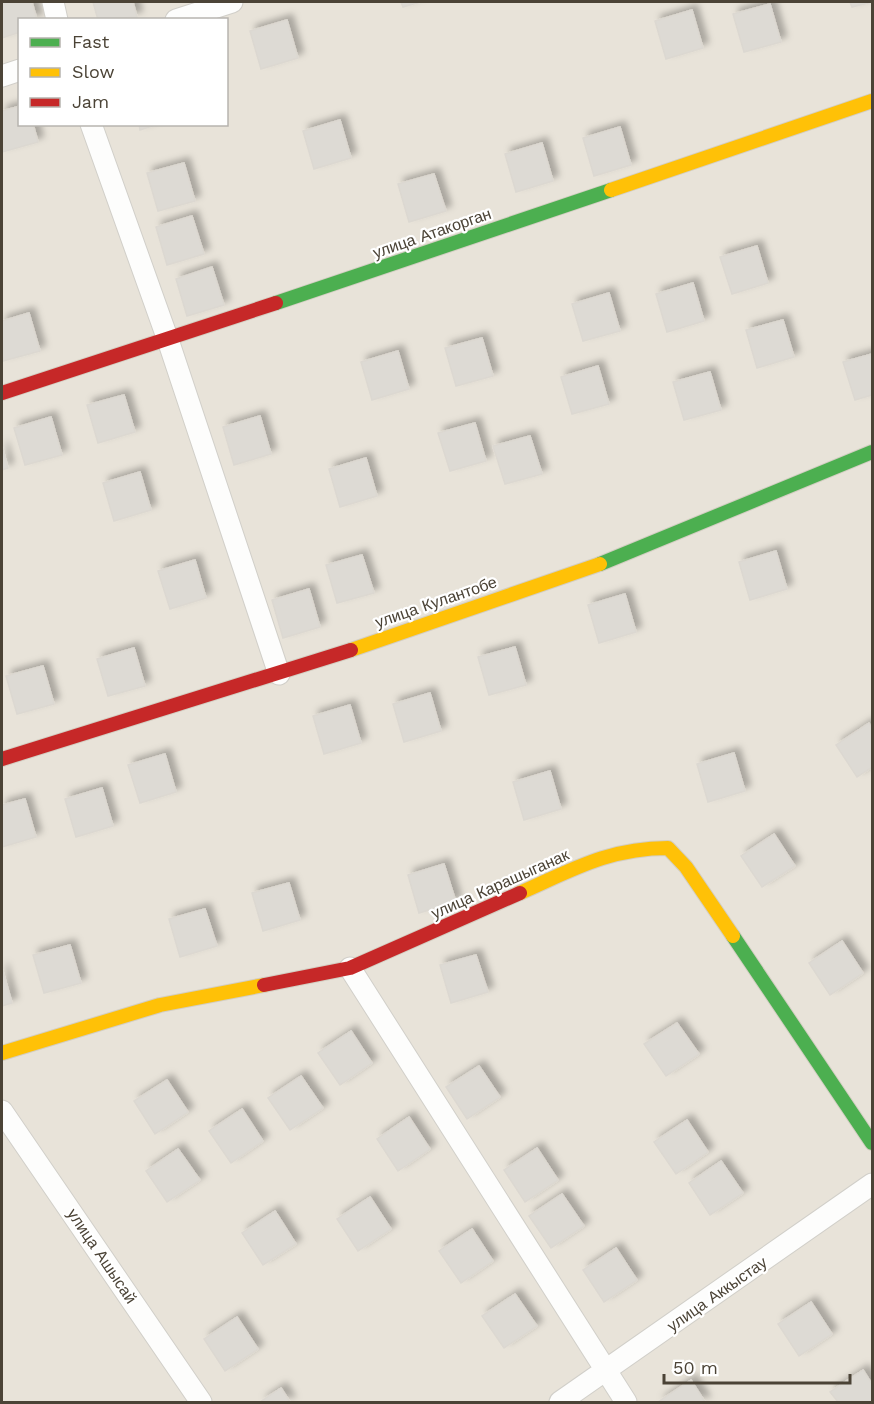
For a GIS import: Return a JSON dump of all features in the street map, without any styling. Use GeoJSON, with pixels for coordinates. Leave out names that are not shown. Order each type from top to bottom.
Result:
{"type":"FeatureCollection","features":[{"type":"Feature","properties":{"kind":"street"},"geometry":{"type":"LineString","coordinates":[[53,2],[57,18]]}},
{"type":"Feature","properties":{"kind":"street"},"geometry":{"type":"LineString","coordinates":[[182,18],[232,2]]}},
{"type":"Feature","properties":{"kind":"street"},"geometry":{"type":"LineString","coordinates":[[2,76],[18,71]]}},
{"type":"Feature","properties":{"kind":"street","name":"улица Атакорган"},"geometry":{"type":"LineString","coordinates":[[2,393],[168,340],[873,101]]}},
{"type":"Feature","properties":{"kind":"street"},"geometry":{"type":"LineString","coordinates":[[92,126],[168,340],[279,674]]}},
{"type":"Feature","properties":{"kind":"street","name":"улица Кулантобе"},"geometry":{"type":"LineString","coordinates":[[2,759],[279,674],[589,567],[873,452]]}},
{"type":"Feature","properties":{"kind":"street","name":"улица Карашыганак"},"geometry":{"type":"LineString","coordinates":[[2,1053],[160,1005],[350,968],[605,856],[637,848],[668,848],[686,867],[873,1143]]}},
{"type":"Feature","properties":{"kind":"street"},"geometry":{"type":"LineString","coordinates":[[350,968],[626,1402]]}},
{"type":"Feature","properties":{"kind":"street","name":"улица Ашысай"},"geometry":{"type":"LineString","coordinates":[[2,1111],[201,1402]]}},
{"type":"Feature","properties":{"kind":"street","name":"улица Аккыстау"},"geometry":{"type":"LineString","coordinates":[[560,1402],[607,1372],[873,1185]]}},
{"type":"Feature","properties":{"kind":"shaded area"},"geometry":{"type":"Polygon","coordinates":[[[2,2],[872,2],[872,1402],[2,1402],[2,2]]]}},
{"type":"Feature","properties":{"kind":"building"},"geometry":{"type":"Polygon","coordinates":[[[2,2],[32,2],[36,18],[18,18],[18,33],[2,38],[2,2]]]}},
{"type":"Feature","properties":{"kind":"building"},"geometry":{"type":"Polygon","coordinates":[[[93,2],[133,2],[137,17],[124,18],[97,18],[93,2]]]}},
{"type":"Feature","properties":{"kind":"building"},"geometry":{"type":"Polygon","coordinates":[[[401,2],[420,2],[403,7],[401,2]]]}},
{"type":"Feature","properties":{"kind":"building"},"geometry":{"type":"Polygon","coordinates":[[[850,2],[872,2],[852,7],[850,2]]]}},
{"type":"Feature","properties":{"kind":"building"},"geometry":{"type":"Polygon","coordinates":[[[770,4],[781,42],[744,52],[733,14],[770,4]]]}},
{"type":"Feature","properties":{"kind":"building"},"geometry":{"type":"Polygon","coordinates":[[[692,10],[703,48],[666,59],[655,21],[692,10]]]}},
{"type":"Feature","properties":{"kind":"building"},"geometry":{"type":"Polygon","coordinates":[[[287,20],[298,58],[261,69],[250,31],[287,20]]]}},
{"type":"Feature","properties":{"kind":"building"},"geometry":{"type":"Polygon","coordinates":[[[18,107],[18,126],[34,126],[38,142],[2,152],[2,111],[18,107]]]}},
{"type":"Feature","properties":{"kind":"building"},"geometry":{"type":"Polygon","coordinates":[[[340,120],[351,158],[314,169],[303,131],[340,120]]]}},
{"type":"Feature","properties":{"kind":"building"},"geometry":{"type":"Polygon","coordinates":[[[139,126],[152,126],[140,130],[139,126]]]}},
{"type":"Feature","properties":{"kind":"building"},"geometry":{"type":"Polygon","coordinates":[[[620,127],[631,165],[594,176],[583,138],[620,127]]]}},
{"type":"Feature","properties":{"kind":"building"},"geometry":{"type":"Polygon","coordinates":[[[542,143],[553,181],[516,192],[505,154],[542,143]]]}},
{"type":"Feature","properties":{"kind":"building"},"geometry":{"type":"Polygon","coordinates":[[[184,163],[195,201],[158,211],[147,173],[184,163]]]}},
{"type":"Feature","properties":{"kind":"building"},"geometry":{"type":"Polygon","coordinates":[[[434,174],[446,211],[409,222],[398,184],[434,174]]]}},
{"type":"Feature","properties":{"kind":"building"},"geometry":{"type":"Polygon","coordinates":[[[192,216],[204,254],[167,265],[156,227],[192,216]]]}},
{"type":"Feature","properties":{"kind":"building"},"geometry":{"type":"Polygon","coordinates":[[[757,246],[768,283],[732,294],[720,257],[757,246]]]}},
{"type":"Feature","properties":{"kind":"building"},"geometry":{"type":"Polygon","coordinates":[[[212,267],[224,305],[187,316],[176,279],[212,267]]]}},
{"type":"Feature","properties":{"kind":"building"},"geometry":{"type":"Polygon","coordinates":[[[693,283],[704,321],[667,332],[656,294],[693,283]]]}},
{"type":"Feature","properties":{"kind":"building"},"geometry":{"type":"Polygon","coordinates":[[[609,293],[620,331],[583,341],[572,304],[609,293]]]}},
{"type":"Feature","properties":{"kind":"building"},"geometry":{"type":"Polygon","coordinates":[[[29,313],[40,351],[3,361],[2,321],[29,313]]]}},
{"type":"Feature","properties":{"kind":"building"},"geometry":{"type":"Polygon","coordinates":[[[783,320],[794,357],[757,368],[746,330],[783,320]]]}},
{"type":"Feature","properties":{"kind":"building"},"geometry":{"type":"Polygon","coordinates":[[[482,338],[493,376],[456,386],[445,348],[482,338]]]}},
{"type":"Feature","properties":{"kind":"building"},"geometry":{"type":"Polygon","coordinates":[[[398,351],[409,389],[372,400],[361,362],[398,351]]]}},
{"type":"Feature","properties":{"kind":"building"},"geometry":{"type":"Polygon","coordinates":[[[872,354],[872,395],[855,400],[843,362],[872,354]]]}},
{"type":"Feature","properties":{"kind":"building"},"geometry":{"type":"Polygon","coordinates":[[[598,366],[609,404],[572,414],[561,377],[598,366]]]}},
{"type":"Feature","properties":{"kind":"building"},"geometry":{"type":"Polygon","coordinates":[[[710,372],[721,410],[684,420],[673,382],[710,372]]]}},
{"type":"Feature","properties":{"kind":"building"},"geometry":{"type":"Polygon","coordinates":[[[124,395],[135,432],[98,443],[87,405],[124,395]]]}},
{"type":"Feature","properties":{"kind":"building"},"geometry":{"type":"Polygon","coordinates":[[[260,416],[271,454],[234,465],[223,427],[260,416]]]}},
{"type":"Feature","properties":{"kind":"building"},"geometry":{"type":"Polygon","coordinates":[[[51,417],[62,455],[25,465],[14,428],[51,417]]]}},
{"type":"Feature","properties":{"kind":"building"},"geometry":{"type":"Polygon","coordinates":[[[475,423],[486,461],[450,471],[438,433],[475,423]]]}},
{"type":"Feature","properties":{"kind":"building"},"geometry":{"type":"Polygon","coordinates":[[[530,436],[542,474],[505,484],[493,446],[530,436]]]}},
{"type":"Feature","properties":{"kind":"building"},"geometry":{"type":"Polygon","coordinates":[[[2,446],[8,468],[2,470],[2,446]]]}},
{"type":"Feature","properties":{"kind":"building"},"geometry":{"type":"Polygon","coordinates":[[[366,458],[377,496],[340,507],[329,469],[366,458]]]}},
{"type":"Feature","properties":{"kind":"building"},"geometry":{"type":"Polygon","coordinates":[[[140,472],[151,510],[114,521],[103,483],[140,472]]]}},
{"type":"Feature","properties":{"kind":"building"},"geometry":{"type":"Polygon","coordinates":[[[776,551],[787,589],[750,600],[739,562],[776,551]]]}},
{"type":"Feature","properties":{"kind":"building"},"geometry":{"type":"Polygon","coordinates":[[[362,555],[374,593],[337,603],[326,565],[362,555]]]}},
{"type":"Feature","properties":{"kind":"building"},"geometry":{"type":"Polygon","coordinates":[[[195,560],[206,598],[170,609],[158,571],[195,560]]]}},
{"type":"Feature","properties":{"kind":"building"},"geometry":{"type":"Polygon","coordinates":[[[309,589],[320,627],[283,638],[272,600],[309,589]]]}},
{"type":"Feature","properties":{"kind":"building"},"geometry":{"type":"Polygon","coordinates":[[[625,594],[636,632],[599,643],[588,605],[625,594]]]}},
{"type":"Feature","properties":{"kind":"building"},"geometry":{"type":"Polygon","coordinates":[[[515,647],[526,685],[489,695],[478,657],[515,647]]]}},
{"type":"Feature","properties":{"kind":"building"},"geometry":{"type":"Polygon","coordinates":[[[134,648],[145,686],[108,696],[97,659],[134,648]]]}},
{"type":"Feature","properties":{"kind":"building"},"geometry":{"type":"Polygon","coordinates":[[[43,666],[54,704],[17,714],[6,676],[43,666]]]}},
{"type":"Feature","properties":{"kind":"building"},"geometry":{"type":"Polygon","coordinates":[[[430,693],[441,731],[404,742],[393,704],[430,693]]]}},
{"type":"Feature","properties":{"kind":"building"},"geometry":{"type":"Polygon","coordinates":[[[350,705],[361,743],[324,754],[313,716],[350,705]]]}},
{"type":"Feature","properties":{"kind":"building"},"geometry":{"type":"Polygon","coordinates":[[[869,723],[872,729],[872,767],[857,777],[836,745],[869,723]]]}},
{"type":"Feature","properties":{"kind":"building"},"geometry":{"type":"Polygon","coordinates":[[[734,753],[745,791],[708,802],[697,764],[734,753]]]}},
{"type":"Feature","properties":{"kind":"building"},"geometry":{"type":"Polygon","coordinates":[[[165,754],[176,792],[140,803],[128,765],[165,754]]]}},
{"type":"Feature","properties":{"kind":"building"},"geometry":{"type":"Polygon","coordinates":[[[550,771],[561,809],[524,820],[513,782],[550,771]]]}},
{"type":"Feature","properties":{"kind":"building"},"geometry":{"type":"Polygon","coordinates":[[[102,788],[113,826],[76,837],[65,799],[102,788]]]}},
{"type":"Feature","properties":{"kind":"building"},"geometry":{"type":"Polygon","coordinates":[[[25,799],[36,837],[2,847],[2,805],[25,799]]]}},
{"type":"Feature","properties":{"kind":"building"},"geometry":{"type":"Polygon","coordinates":[[[774,834],[795,866],[762,887],[741,856],[774,834]]]}},
{"type":"Feature","properties":{"kind":"building"},"geometry":{"type":"Polygon","coordinates":[[[444,864],[456,902],[419,913],[408,875],[444,864]]]}},
{"type":"Feature","properties":{"kind":"building"},"geometry":{"type":"Polygon","coordinates":[[[289,883],[300,920],[263,931],[252,893],[289,883]]]}},
{"type":"Feature","properties":{"kind":"building"},"geometry":{"type":"Polygon","coordinates":[[[205,909],[217,946],[180,957],[169,919],[205,909]]]}},
{"type":"Feature","properties":{"kind":"building"},"geometry":{"type":"Polygon","coordinates":[[[842,941],[863,973],[830,995],[809,963],[842,941]]]}},
{"type":"Feature","properties":{"kind":"building"},"geometry":{"type":"Polygon","coordinates":[[[70,945],[81,983],[44,993],[33,955],[70,945]]]}},
{"type":"Feature","properties":{"kind":"building"},"geometry":{"type":"Polygon","coordinates":[[[476,955],[488,992],[451,1003],[440,965],[476,955]]]}},
{"type":"Feature","properties":{"kind":"building"},"geometry":{"type":"Polygon","coordinates":[[[2,968],[12,1003],[2,1006],[2,968]]]}},
{"type":"Feature","properties":{"kind":"building"},"geometry":{"type":"Polygon","coordinates":[[[677,1023],[699,1054],[666,1076],[644,1044],[677,1023]]]}},
{"type":"Feature","properties":{"kind":"building"},"geometry":{"type":"Polygon","coordinates":[[[351,1031],[372,1063],[340,1085],[318,1053],[351,1031]]]}},
{"type":"Feature","properties":{"kind":"building"},"geometry":{"type":"Polygon","coordinates":[[[479,1066],[500,1097],[467,1119],[446,1087],[479,1066]]]}},
{"type":"Feature","properties":{"kind":"building"},"geometry":{"type":"Polygon","coordinates":[[[301,1076],[323,1108],[290,1130],[268,1098],[301,1076]]]}},
{"type":"Feature","properties":{"kind":"building"},"geometry":{"type":"Polygon","coordinates":[[[167,1080],[188,1112],[155,1134],[134,1101],[167,1080]]]}},
{"type":"Feature","properties":{"kind":"building"},"geometry":{"type":"Polygon","coordinates":[[[242,1109],[263,1141],[231,1163],[209,1131],[242,1109]]]}},
{"type":"Feature","properties":{"kind":"building"},"geometry":{"type":"Polygon","coordinates":[[[409,1117],[430,1149],[398,1171],[377,1139],[409,1117]]]}},
{"type":"Feature","properties":{"kind":"building"},"geometry":{"type":"Polygon","coordinates":[[[687,1120],[708,1152],[676,1174],[654,1142],[687,1120]]]}},
{"type":"Feature","properties":{"kind":"building"},"geometry":{"type":"Polygon","coordinates":[[[537,1148],[558,1180],[525,1202],[504,1170],[537,1148]]]}},
{"type":"Feature","properties":{"kind":"building"},"geometry":{"type":"Polygon","coordinates":[[[178,1149],[200,1180],[167,1202],[146,1171],[178,1149]]]}},
{"type":"Feature","properties":{"kind":"building"},"geometry":{"type":"Polygon","coordinates":[[[721,1161],[743,1193],[710,1215],[689,1183],[721,1161]]]}},
{"type":"Feature","properties":{"kind":"building"},"geometry":{"type":"Polygon","coordinates":[[[562,1194],[584,1226],[551,1248],[529,1216],[562,1194]]]}},
{"type":"Feature","properties":{"kind":"building"},"geometry":{"type":"Polygon","coordinates":[[[370,1197],[391,1229],[358,1251],[337,1219],[370,1197]]]}},
{"type":"Feature","properties":{"kind":"building"},"geometry":{"type":"Polygon","coordinates":[[[275,1211],[296,1244],[263,1265],[242,1233],[275,1211]]]}},
{"type":"Feature","properties":{"kind":"building"},"geometry":{"type":"Polygon","coordinates":[[[472,1229],[493,1261],[461,1283],[439,1251],[472,1229]]]}},
{"type":"Feature","properties":{"kind":"building"},"geometry":{"type":"Polygon","coordinates":[[[616,1248],[637,1280],[604,1302],[583,1270],[616,1248]]]}},
{"type":"Feature","properties":{"kind":"building"},"geometry":{"type":"Polygon","coordinates":[[[515,1294],[537,1326],[504,1348],[482,1316],[515,1294]]]}},
{"type":"Feature","properties":{"kind":"building"},"geometry":{"type":"Polygon","coordinates":[[[811,1302],[832,1334],[799,1356],[778,1324],[811,1302]]]}},
{"type":"Feature","properties":{"kind":"building"},"geometry":{"type":"Polygon","coordinates":[[[237,1317],[258,1349],[225,1371],[204,1339],[237,1317]]]}},
{"type":"Feature","properties":{"kind":"building"},"geometry":{"type":"Polygon","coordinates":[[[863,1370],[872,1384],[872,1402],[838,1402],[830,1392],[863,1370]]]}},
{"type":"Feature","properties":{"kind":"building"},"geometry":{"type":"Polygon","coordinates":[[[691,1380],[705,1402],[658,1402],[691,1380]]]}},
{"type":"Feature","properties":{"kind":"building"},"geometry":{"type":"Polygon","coordinates":[[[281,1388],[290,1402],[260,1402],[281,1388]]]}},
{"type":"Feature","properties":{"kind":"traffic: fast"},"geometry":{"type":"LineString","coordinates":[[276,303],[611,190]]}},
{"type":"Feature","properties":{"kind":"traffic: fast"},"geometry":{"type":"LineString","coordinates":[[600,564],[872,452]]}},
{"type":"Feature","properties":{"kind":"traffic: fast"},"geometry":{"type":"LineString","coordinates":[[733,936],[872,1143]]}},
{"type":"Feature","properties":{"kind":"traffic: slow"},"geometry":{"type":"LineString","coordinates":[[611,190],[872,101]]}},
{"type":"Feature","properties":{"kind":"traffic: slow"},"geometry":{"type":"LineString","coordinates":[[351,650],[600,564]]}},
{"type":"Feature","properties":{"kind":"traffic: slow"},"geometry":{"type":"LineString","coordinates":[[520,893],[609,856],[647,849],[668,848],[686,867],[733,936]]}},
{"type":"Feature","properties":{"kind":"traffic: slow"},"geometry":{"type":"LineString","coordinates":[[2,1053],[160,1005],[264,985]]}},
{"type":"Feature","properties":{"kind":"traffic: jam"},"geometry":{"type":"LineString","coordinates":[[2,393],[276,303]]}},
{"type":"Feature","properties":{"kind":"traffic: jam"},"geometry":{"type":"LineString","coordinates":[[2,759],[351,650]]}},
{"type":"Feature","properties":{"kind":"traffic: jam"},"geometry":{"type":"LineString","coordinates":[[264,985],[350,968],[520,893]]}}]}
